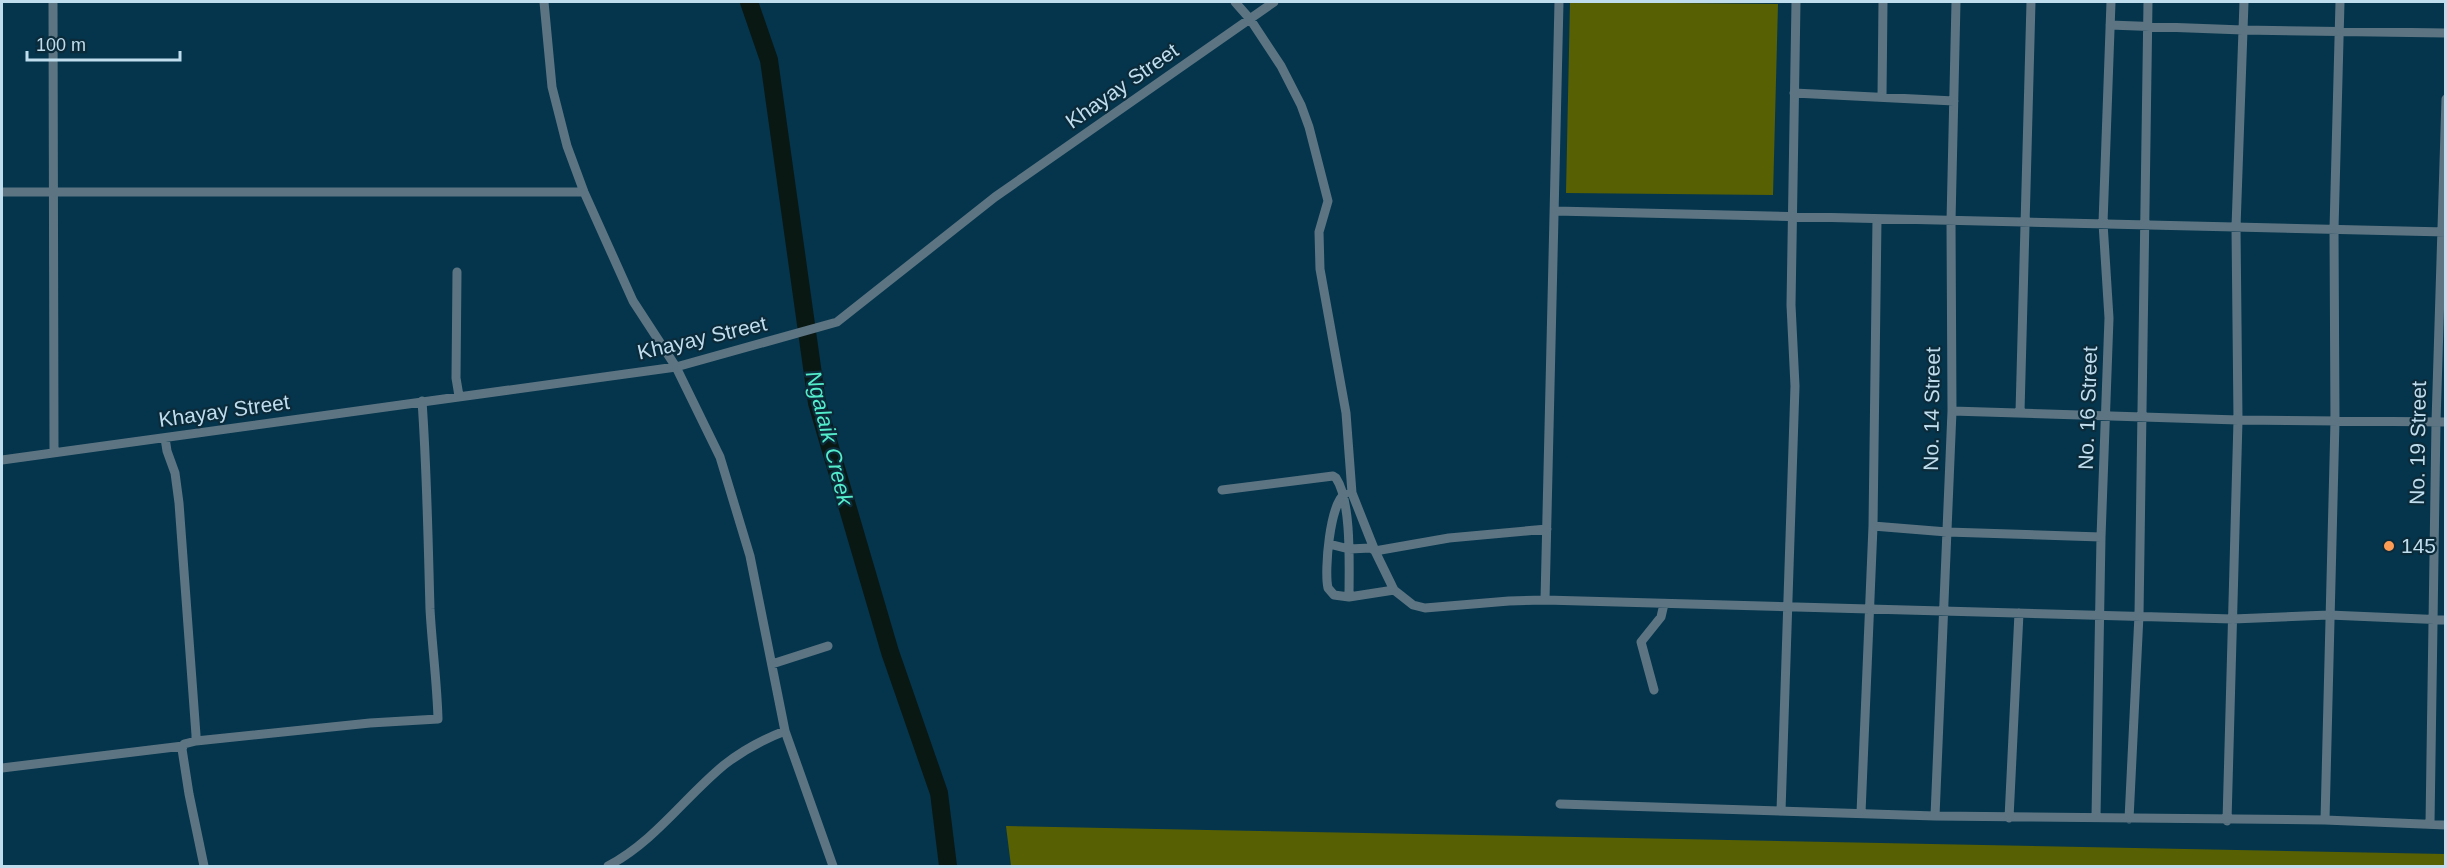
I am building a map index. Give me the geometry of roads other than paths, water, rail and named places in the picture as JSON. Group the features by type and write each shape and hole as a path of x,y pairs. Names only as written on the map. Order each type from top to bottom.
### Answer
{"street":[{"path":"53,2 54,452"},
{"path":"544,2 552,87 558,117 584,192 633,301 676,367 720,457 750,556 785,731 833,867"},
{"path":"1235,2 1250,19 1281,66 1301,105 1328,201 1319,232 1320,269 1346,413 1349,597"},
{"name":"Khayay Street","path":"2,460 676,367 837,322 995,197 1274,2"},
{"path":"1545,600 1559,2"},
{"path":"1781,811 1795,386 1791,305 1796,2"},
{"path":"1882,96 1883,2"},
{"name":"No. 14 Street","path":"1935,816 1952,411 1951,221 1956,2"},
{"path":"2020,412 2031,2"},
{"name":"No. 16 Street","path":"2096,817 2109,318 2103,223 2110,2"},
{"path":"2128,819 2139,615 2148,2"},
{"path":"2228,821 2238,420 2236,227 2244,2"},
{"path":"2325,820 2335,422 2334,229 2340,2"},
{"path":"2110,25 2243,30 2445,33"},
{"path":"1794,93 1954,101"},
{"name":"No. 19 Street","path":"2430,824 2432,619 2441,422 2445,99"},
{"path":"2,192 584,192"},
{"path":"1555,211 2443,232"},
{"path":"1861,813 1873,526 1877,219"},
{"path":"457,272 456,378 459,396"},
{"path":"2,768 183,746 196,741 370,723 438,719 430,611 428,489 422,401"},
{"path":"1952,411 2238,420 2441,422"},
{"path":"165,438 166,451 175,473 179,503 196,741"},
{"path":"1222,490 1333,476 1348,494 1394,591 1413,605 1425,608 1545,600 2233,619 2329,615 2445,620"},
{"path":"1348,494 1334,512 1329,544 1328,588 1334,594 1349,597 1394,591"},
{"path":"1873,526 1947,532 2102,537"},
{"path":"1329,544 1349,549 1371,548 1375,551 1449,538 1546,530"},
{"path":"1654,690 1641,642 1661,616 1664,604"},
{"path":"2010,818 2019,613"},
{"path":"772,664 828,646"},
{"path":"608,867 645,842 725,765 764,739 785,731"},
{"path":"183,746 189,794 204,867"},
{"path":"1560,804 1612,808 2010,818 2325,820 2445,825"}],"waterway":[{"name":"Ngalaik Creek","path":"749,2 769,60 817,403 890,652 939,793 948,866"}],"place":[{"name":"145","path":"2389,546"}]}
